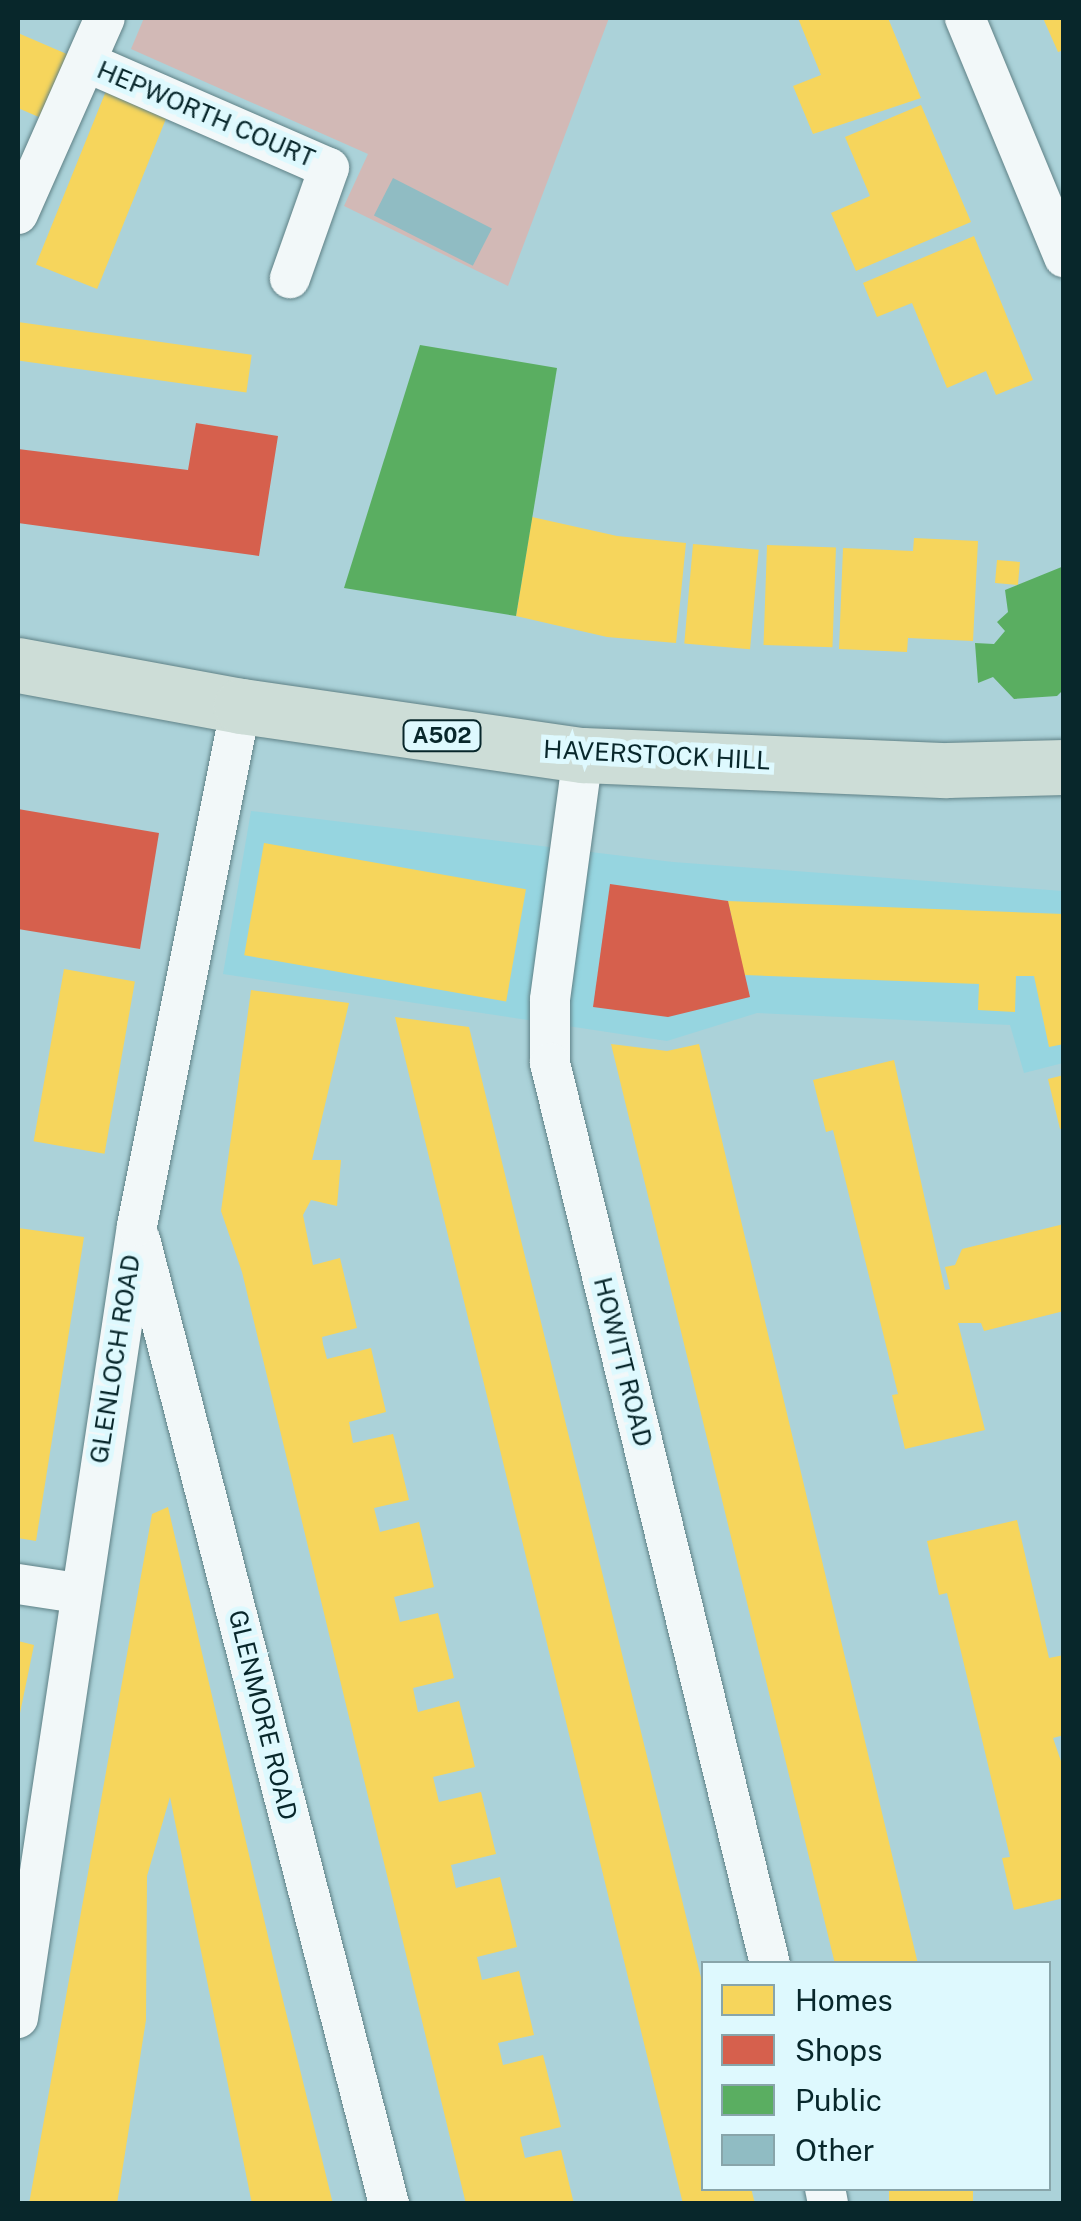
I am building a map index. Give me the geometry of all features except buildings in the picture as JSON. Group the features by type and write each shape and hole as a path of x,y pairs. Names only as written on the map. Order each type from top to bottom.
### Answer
{"main road":[{"name":"HAVERSTOCK HILL","path":"18,665 241,706 583,755 948,770 1064,766"}],"street":[{"path":"18,214 105,18"},
{"path":"965,18 1064,258"},
{"name":"HEPWORTH COURT","path":"86,62 329,168 290,278"},
{"name":"GLENLOCH ROAD","path":"18,2018 23,1959 77,1594 136,1226 241,706"},
{"name":"HOWITT ROAD","path":"583,755 550,1000 550,1063 769,1961"},
{"name":"GLENMORE ROAD","path":"136,1226 389,2204"},
{"path":"18,1584 77,1594"}],"shaded area":[{"path":"144,18 609,18 508,286 344,206 368,154 131,49"},
{"path":"251,811 673,862 1063,891 1063,1063 1024,1073 1010,1025 757,1013 667,1041 223,974"}]}
